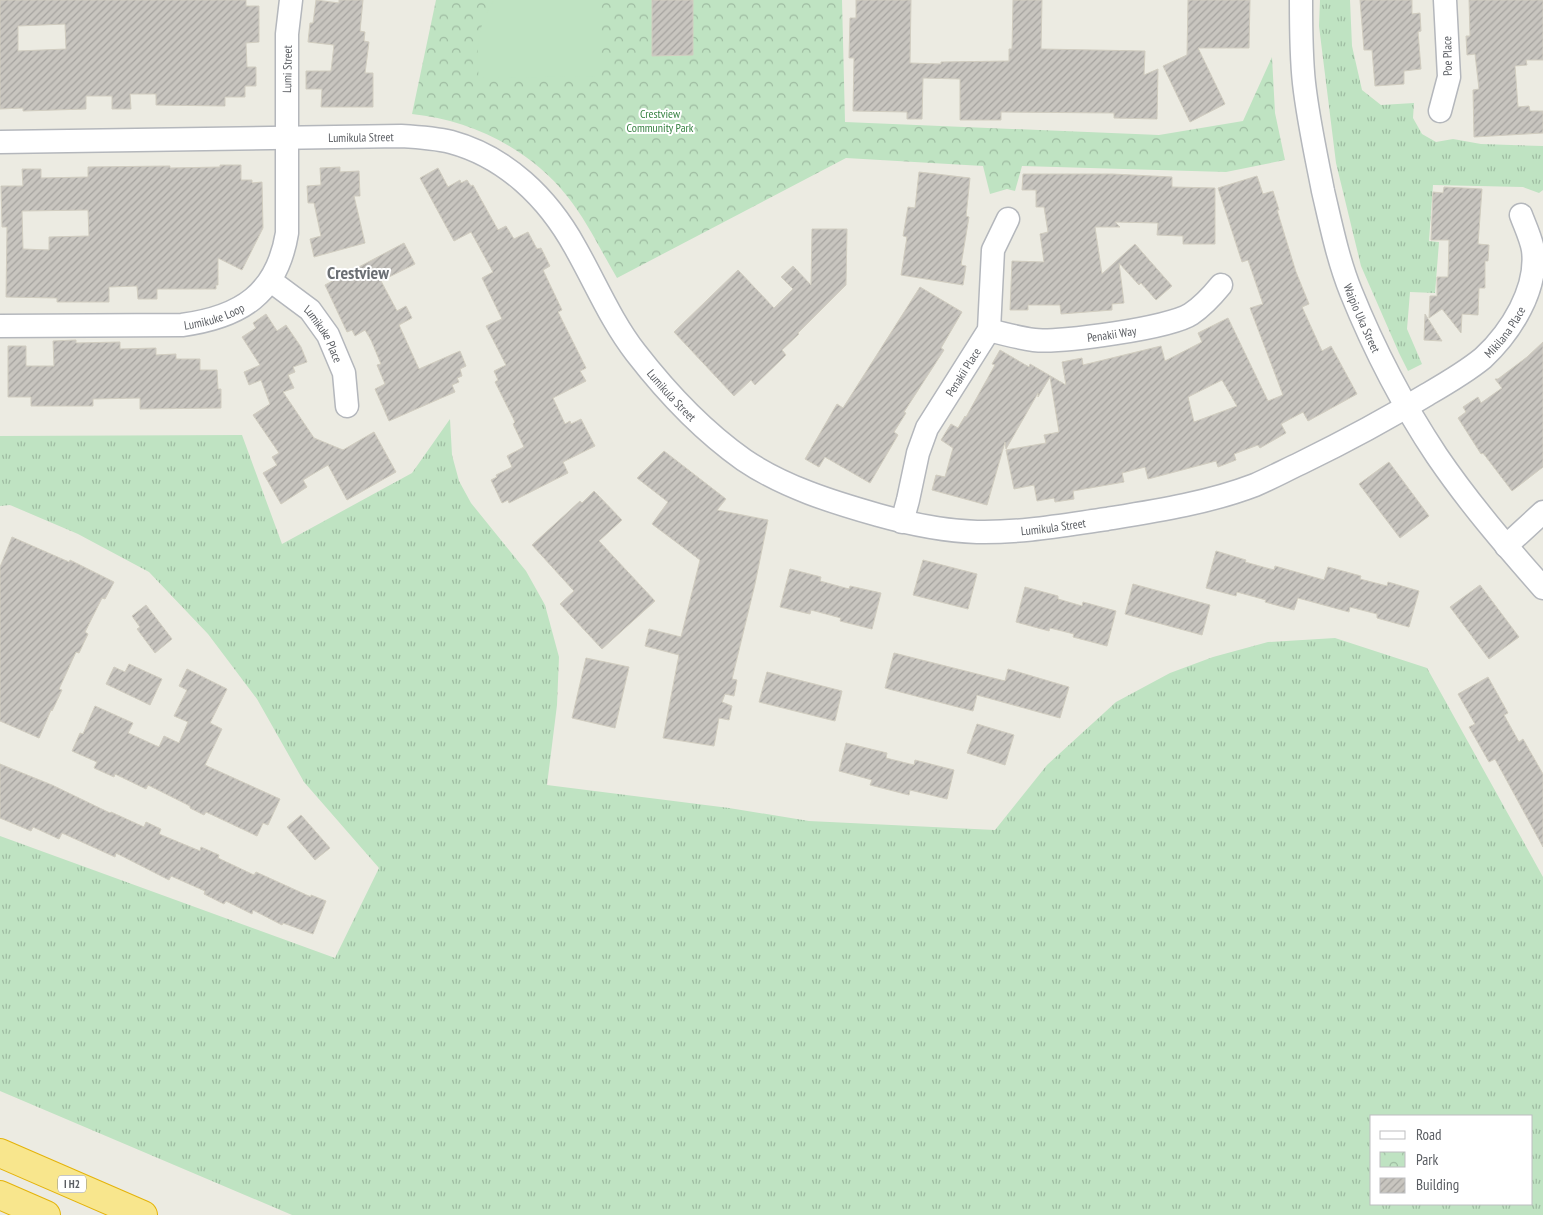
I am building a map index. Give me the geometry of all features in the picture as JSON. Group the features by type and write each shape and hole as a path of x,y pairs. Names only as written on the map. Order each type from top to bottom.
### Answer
{"highway":[{"name":"I H2","path":"0,1153 143,1215"},
{"path":"0,1195 46,1215"}],"street":[{"name":"Lumi Street","path":"286,138 287,34 291,0"},
{"name":"Waipio Uka Street","path":"1301,0 1304,81 1311,133 1336,245 1351,292 1406,407 1437,456 1506,546 1543,588"},
{"name":"Poe Place","path":"1440,112 1449,77 1445,0"},
{"name":"Lumikula Street","path":"0,142 401,136 451,142 478,152 508,168 531,186 554,213 573,242 613,318 636,353 666,389 718,439 745,460 772,476 831,502 902,522 944,530 1005,532 1051,527 1186,504 1256,484 1334,447 1406,407"},
{"name":"Lumikuke Loop","path":"0,326 182,325 208,322 254,299 271,281 283,253 287,233 286,138"},
{"name":"Mikilana Place","path":"1406,407 1461,375 1484,356 1508,329 1522,304 1532,277 1533,249 1522,215"},
{"name":"Penakii Place","path":"902,522 918,453 927,428 989,330 993,250 1008,219"},
{"name":"Lumikuke Place","path":"271,281 310,310 328,334 344,373 346,406"},
{"name":"Penakii Way","path":"989,330 1035,340 1063,339 1164,324 1190,315 1210,299 1220,284"},
{"path":"1506,546 1543,512"}],"green space":[{"name":"Crestview Community Park","path":"436,0 842,0 845,122 1159,135 1243,121 1272,57 1275,113 1285,160 1226,172 1022,166 1015,191 1007,189 990,194 983,166 846,158 617,278 567,196 535,164 517,151 477,130 434,117 412,114"},
{"path":"494,0 601,0 601,76 479,78 477,57 479,38 484,18"},
{"path":"1320,0 1350,0 1352,46 1362,90 1381,105 1414,103 1413,118 1422,134 1436,142 1453,139 1481,144 1543,146 1543,190 1539,193 1523,187 1433,185 1429,241 1439,242 1435,293 1410,292 1407,329 1422,364 1408,371 1361,266 1336,163 1319,26"},
{"path":"450,419 452,455 459,481 471,503 526,571 545,605 559,657 557,705 547,785 729,808 809,821 995,830 1047,765 1116,702 1170,673 1213,657 1268,642 1335,638 1427,668 1543,877 1543,1215 292,1215 0,1091 0,836 335,958 379,868 304,782 257,699 208,634 149,572 78,534 10,505 0,506 0,436 242,435 282,544 412,473"}],"building":[{"path":"0,0 246,0 246,6 259,6 259,42 246,43 247,67 256,67 256,86 245,86 245,97 225,97 225,106 156,105 156,94 130,94 131,109 112,109 112,96 86,96 86,109 23,111 23,108 0,109","holes":["65,24 66,49 18,51 18,26"]},
{"path":"316,0 339,3 339,0 363,0 360,31 365,32 364,41 369,42 365,73 373,73 373,107 321,107 322,89 306,89 306,71 331,71 334,45 308,42 310,23 313,23"},
{"path":"652,0 693,0 693,55 652,56"},
{"path":"856,0 911,0 910,63 941,64 941,62 1009,61 1009,49 1012,49 1013,0 1042,0 1041,49 1145,51 1144,75 1158,69 1157,119 1114,118 1114,113 1001,112 1001,120 960,120 960,79 923,78 922,119 907,119 907,112 853,111 854,58 849,58 850,18 856,18"},
{"path":"1188,0 1250,0 1249,48 1198,48 1225,104 1190,122 1163,66 1187,55"},
{"path":"1360,0 1412,0 1412,14 1420,13 1421,31 1418,32 1421,69 1404,71 1404,84 1375,86 1372,50 1364,50"},
{"path":"1469,0 1543,0 1543,60 1526,60 1527,65 1515,66 1518,107 1529,106 1530,111 1543,111 1543,133 1474,137 1473,90 1479,89 1475,54 1467,55 1466,36 1470,36"},
{"path":"220,165 241,165 241,180 252,180 252,183 262,182 263,228 242,270 218,258 218,285 216,285 216,289 157,289 157,299 138,299 137,286 109,287 109,302 57,302 57,298 6,297 7,227 2,227 1,186 23,186 22,169 41,169 41,178 88,177 88,167 220,167","holes":["88,210 89,236 49,237 49,250 23,249 22,211"]},
{"path":"340,167 340,172 359,171 360,196 354,196 365,243 314,257 310,239 321,236 314,203 308,203 307,186 321,185 320,168"},
{"path":"438,168 448,187 460,180 461,183 467,180 471,186 473,185 498,230 506,226 514,239 528,232 537,249 541,248 550,266 543,270 562,310 558,312 586,368 580,371 586,381 553,398 565,424 570,421 571,424 581,419 595,446 563,462 568,473 509,503 508,500 502,503 491,480 497,477 496,475 512,467 507,456 524,447 513,424 515,422 495,382 498,380 494,371 506,365 486,326 502,319 482,278 493,272 471,232 454,241 420,178"},
{"path":"919,172 970,178 966,216 969,217 961,265 966,266 963,285 901,275 907,237 903,236 908,207 915,208"},
{"path":"1023,174 1112,174 1172,177 1172,187 1215,188 1215,244 1183,244 1183,236 1157,235 1158,223 1115,222 1120,227 1095,227 1102,274 1135,244 1172,286 1156,300 1119,263 1124,303 1112,304 1112,310 1061,314 1060,305 1028,305 1028,310 1010,310 1012,261 1044,262 1040,234 1048,232 1044,207 1036,207 1036,190 1022,190"},
{"path":"1257,176 1263,194 1273,191 1296,272 1309,304 1302,307 1322,351 1331,346 1357,394 1308,421 1303,412 1281,424 1286,433 1260,448 1258,445 1234,454 1236,460 1218,467 1216,461 1148,479 1145,467 1122,473 1124,482 1073,491 1074,499 1055,502 1054,498 1037,501 1034,485 1014,489 1006,450 1046,443 1044,435 1059,432 1050,377 1038,397 1038,393 1006,449 1005,442 987,505 932,490 936,475 945,477 953,448 941,440 951,424 958,428 966,417 995,365 992,364 1000,350 1029,367 1030,364 1066,385 1062,362 1082,358 1083,365 1161,346 1165,361 1202,342 1198,333 1228,318 1268,401 1283,395 1250,308 1263,304 1248,260 1242,262 1218,188","holes":["1222,380 1237,406 1194,422 1188,397"]},
{"path":"1444,187 1482,189 1478,244 1489,245 1488,261 1485,261 1485,288 1479,288 1478,315 1462,314 1461,333 1442,309 1429,318 1430,296 1437,296 1437,277 1448,277 1449,240 1431,240 1433,192 1443,193"},
{"path":"812,229 847,229 846,285 782,350 786,355 755,385 751,380 734,396 674,332 738,270 774,308 793,289 781,277 793,266 811,285"},
{"path":"404,243 415,264 381,281 397,311 406,306 412,318 399,325 419,369 460,351 466,366 460,369 462,376 457,378 459,382 452,385 455,392 389,421 375,389 385,384 377,365 381,364 371,340 365,330 355,336 352,330 347,332 325,285"},
{"path":"920,287 962,312 941,348 944,350 904,412 906,413 894,432 898,435 870,483 825,457 819,467 805,459 837,404 843,408"},
{"path":"266,314 277,331 286,325 301,347 307,362 293,367 295,372 288,375 294,388 283,392 314,438 343,450 374,432 396,472 347,500 328,465 303,480 307,487 281,504 263,473 277,465 272,457 279,453 253,415 270,404 261,380 249,385 244,372 260,365 242,337 256,328 253,323"},
{"path":"1425,314 1442,341 1424,340"},
{"path":"76,340 76,343 120,342 120,349 156,348 156,355 176,354 176,359 200,359 200,370 217,370 218,389 221,389 221,408 140,409 140,398 93,399 93,406 31,406 31,397 8,397 8,346 26,346 26,366 54,366 53,341"},
{"path":"1543,342 1543,467 1512,491 1483,453 1481,454 1458,418 1466,412 1463,407 1478,397 1481,403 1502,388 1495,379 1498,379 1527,357"},
{"path":"664,451 726,499 717,510 768,520 732,679 737,680 734,696 725,694 722,702 732,706 729,720 719,718 714,746 663,738 679,655 645,646 649,629 681,637 700,560 652,524 668,502 637,478"},
{"path":"1389,462 1429,516 1400,538 1359,484"},
{"path":"594,491 622,520 599,541 655,601 602,649 560,604 574,591 532,545 580,501 582,503"},
{"path":"12,537 69,562 70,560 114,582 105,599 102,598 85,632 88,634 79,653 76,652 59,689 62,690 39,738 0,721 0,567"},
{"path":"1216,551 1274,570 1275,566 1324,580 1328,567 1361,576 1360,579 1387,586 1388,582 1419,591 1409,627 1377,618 1377,614 1350,607 1349,612 1298,598 1294,610 1237,592 1236,596 1206,588"},
{"path":"923,560 977,574 968,609 913,595"},
{"path":"790,569 821,577 820,581 849,589 850,586 881,593 872,629 840,621 841,618 811,610 810,614 780,607"},
{"path":"1133,584 1210,605 1202,635 1125,614"},
{"path":"1480,585 1519,637 1489,659 1450,607"},
{"path":"1025,587 1058,596 1058,599 1082,606 1083,602 1116,611 1107,646 1073,637 1074,634 1050,628 1049,631 1016,622"},
{"path":"146,605 172,639 155,653 137,629 140,627 132,616"},
{"path":"894,653 1005,681 1008,669 1069,687 1060,718 977,695 973,711 885,688"},
{"path":"586,658 629,667 615,728 572,718"},
{"path":"129,664 162,679 150,705 106,684 114,667 125,672"},
{"path":"187,669 227,689 210,723 222,729 205,765 280,799 268,825 263,823 257,836 206,812 204,815 148,785 146,789 115,774 114,777 94,768 97,762 72,751 80,733 83,734 95,706 133,723 128,733 159,747 164,736 179,743 188,722 174,716 187,690 179,686"},
{"path":"767,672 842,691 835,721 759,702"},
{"path":"1488,677 1508,713 1504,715 1519,742 1523,739 1543,774 1543,847 1495,759 1489,762 1469,727 1475,724 1458,694"},
{"path":"977,724 1014,735 1005,765 967,753"},
{"path":"846,743 887,753 886,758 914,765 915,760 954,770 947,799 910,790 909,795 870,785 872,780 839,771"},
{"path":"0,764 52,785 144,827 146,822 161,829 159,834 200,851 201,847 219,855 218,858 254,875 256,872 311,897 311,895 326,901 313,934 283,923 282,925 253,910 252,914 226,901 224,904 204,894 205,891 171,876 169,880 116,853 115,857 62,833 59,839 33,827 31,831 0,818"},
{"path":"301,815 330,848 315,860 287,827"}],"district":[{"name":"Crestview","path":"358,272"}]}
